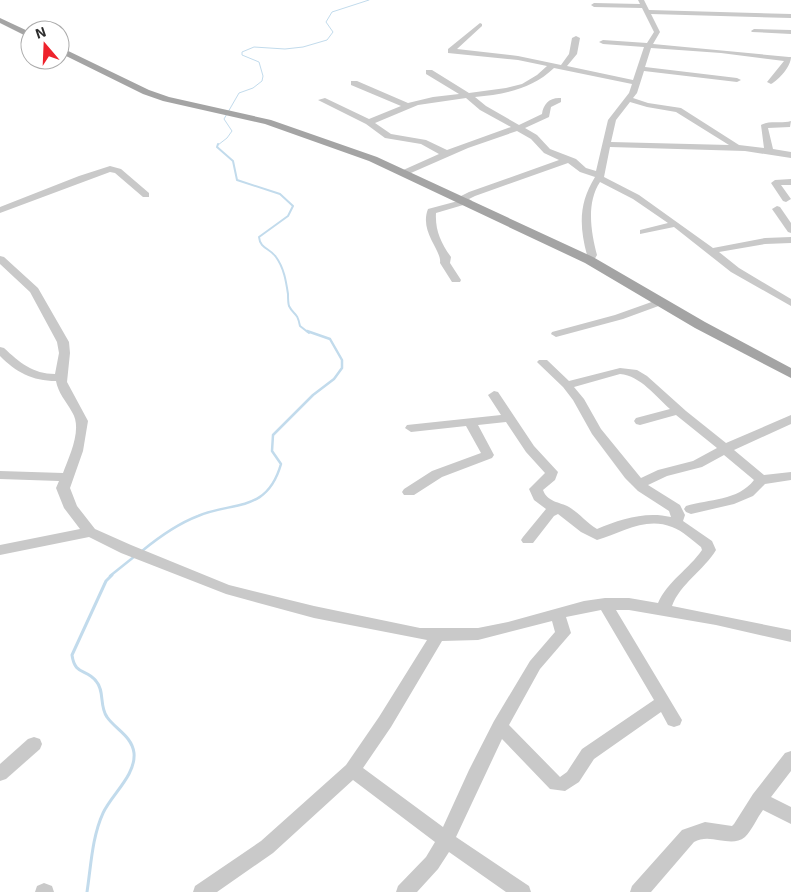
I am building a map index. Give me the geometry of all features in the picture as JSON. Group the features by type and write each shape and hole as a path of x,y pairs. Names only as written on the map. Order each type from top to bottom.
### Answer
{"main road":[{"path":"0,20 20,30"},
{"path":"70,55 146,92 288,128 404,173 589,260 660,302 791,374"}],"street":[{"path":"594,5 644,6 791,16"},
{"path":"589,260 592,255 588,243 588,204 591,186 598,177 604,162 612,120 629,99 642,69 648,47 657,32 644,6"},
{"path":"480,25 451,51 499,55 637,82"},
{"path":"754,31 791,32"},
{"path":"563,67 573,54 576,38"},
{"path":"603,42 648,47 728,50 790,59"},
{"path":"771,82 790,59"},
{"path":"369,122 424,102 530,84 545,75 553,65"},
{"path":"642,69 738,80"},
{"path":"429,72 534,137 547,151 566,160 573,161 583,170 636,197 676,224 735,270 791,303"},
{"path":"354,83 409,106"},
{"path":"629,99 647,105 678,110 734,144 737,149"},
{"path":"322,100 369,122 388,136 423,142 446,153"},
{"path":"404,173 446,153 515,127 543,119 549,103 558,100"},
{"path":"769,150 764,127 766,124 787,126 791,124"},
{"path":"606,144 635,147 769,150 791,155"},
{"path":"456,280 448,269 445,262 446,257 440,251 434,239 430,211 464,200 479,191 566,160"},
{"path":"0,210 66,183 110,169 118,171 146,195"},
{"path":"786,199 775,183 791,182"},
{"path":"777,209 791,230"},
{"path":"644,232 676,224"},
{"path":"710,251 765,241 791,240"},
{"path":"0,259 34,290 63,342 66,352 60,376 70,401 83,423 79,442 63,488 71,508 90,532 126,550 226,589 314,612 420,634 478,634 605,604 628,604 716,619 791,636"},
{"path":"556,334 619,317 660,302"},
{"path":"0,350 28,373 47,378 60,376"},
{"path":"542,362 578,399 596,431 639,484 675,508 678,515 676,522"},
{"path":"567,386 627,370 643,378 677,411 755,473 761,480"},
{"path":"494,395 530,449 552,472 550,477 536,489 539,497 556,509 564,510 586,530 597,535 634,522 656,519 676,522 707,544 709,550 701,562 668,594 662,610"},
{"path":"640,421 677,411"},
{"path":"411,428 508,418"},
{"path":"639,484 663,473 697,464 791,419"},
{"path":"409,492 437,474 488,455 470,422"},
{"path":"0,475 68,477"},
{"path":"691,509 713,507 732,500 750,491 761,480 791,476"},
{"path":"528,540 549,513 556,509"},
{"path":"0,550 90,532"},
{"path":"605,604 674,720"},
{"path":"404,892 432,862 446,840 500,726 535,665 563,633 558,614"},
{"path":"202,892 267,847 352,770 385,722 438,635"},
{"path":"500,726 547,776 556,784 565,784 573,777 588,754 663,702"},
{"path":"0,774 34,744"},
{"path":"639,892 688,836 695,831 705,828 734,834 740,830 759,799 791,758"},
{"path":"352,770 446,840 522,892"},
{"path":"759,799 791,816"}],"waterway":[{"path":"218,145 232,131 224,119 239,93 253,88 262,81 263,76 259,62 242,55 242,52 254,47 285,49 303,47 327,40 333,32 326,22 332,12 369,0"},
{"path":"218,144 217,147 233,161 237,180 280,194 293,206 288,216 259,237 261,244 274,254 279,261 283,270 289,306 297,316 300,326 309,333"},
{"path":"142,551 168,531 190,519 211,511 248,503 267,491 275,480 281,464 272,451 273,435 313,395 334,379 342,368 342,360 330,339 307,331"},
{"path":"110,576 135,556"},
{"path":"87,892 92,852 99,822 107,806 127,777 134,761 133,747 130,742 105,713 99,685 92,677 78,669 73,662 72,655 106,581 112,575"}]}
